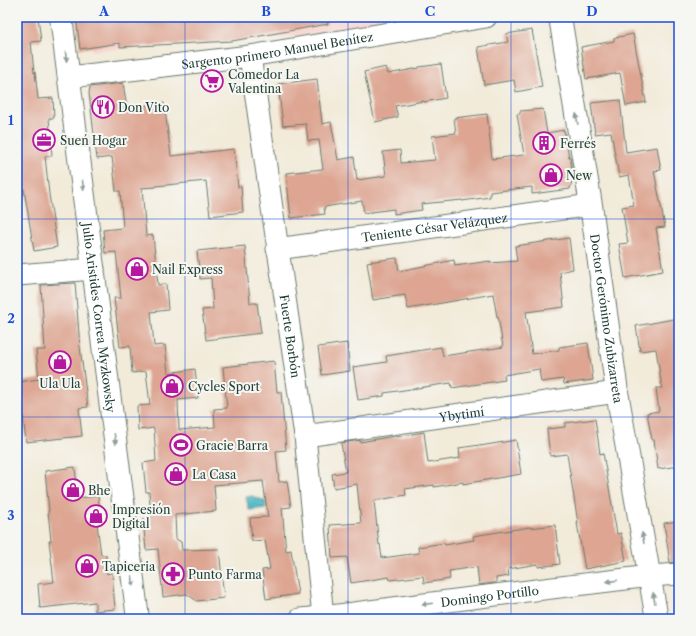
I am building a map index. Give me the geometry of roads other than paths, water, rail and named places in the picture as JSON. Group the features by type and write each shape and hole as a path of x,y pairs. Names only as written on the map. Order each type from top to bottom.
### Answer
{"main road":[{"name":"Julio Aristides Correa Myzkowsky","path":"61,17 138,619"},
{"name":"Doctor Gerónimo Zubizarreta","path":"560,17 591,205 617,392 658,619"}],"street":[{"name":"Sargento primero Manuel Benítez","path":"69,77 250,56 486,17"},
{"name":"Fuerte Borbón","path":"250,56 305,436 323,617"},
{"name":"Teniente César Velázquez","path":"277,249 591,205"},
{"path":"17,275 94,269"},
{"name":"Ybytimí","path":"305,436 617,392"},
{"name":"Domingo Portillo","path":"300,619 650,576 679,574"}],"water":[{"path":"252,496 265,501 266,508 249,510 246,497"}],"place":[{"name":"Comedor La Valentina","path":"212,81"},
{"name":"Don Vito","path":"103,107"},
{"name":"Sueń Hogar","path":"44,140"},
{"name":"Ferrés","path":"544,143"},
{"name":"New","path":"551,175"},
{"name":"Nail Express","path":"137,269"},
{"name":"Ula Ula","path":"60,362"},
{"name":"Cycles Sport","path":"172,386"},
{"name":"Gracie Barra","path":"181,445"},
{"name":"La Casa","path":"176,474"},
{"name":"Bhe","path":"73,490"},
{"name":"Impresión Digital","path":"96,516"},
{"name":"Tapiceria","path":"87,566"},
{"name":"Punto Farma","path":"173,574"}]}
